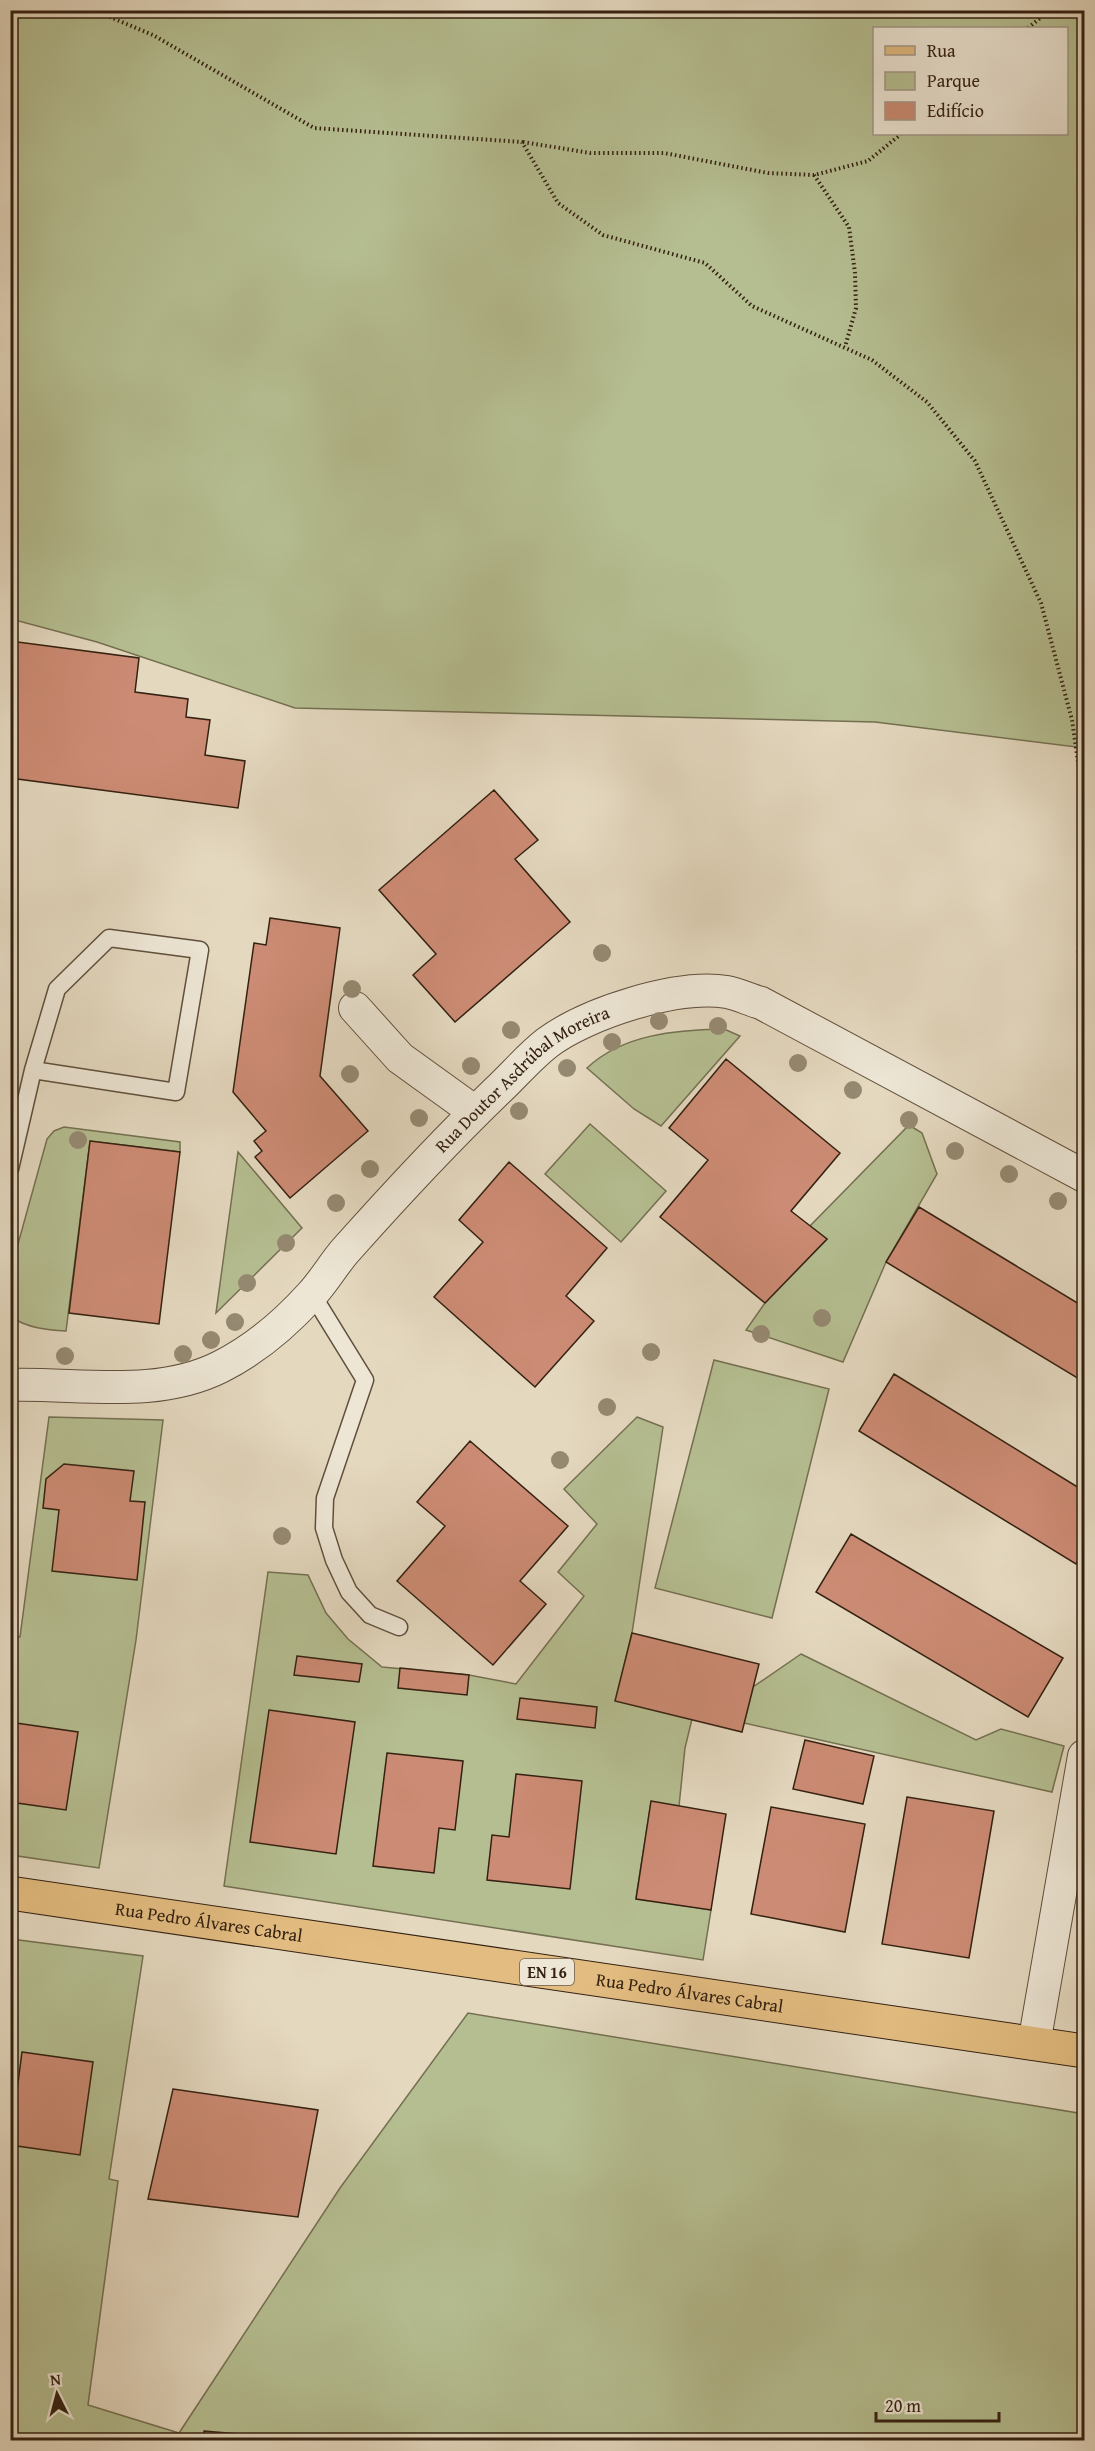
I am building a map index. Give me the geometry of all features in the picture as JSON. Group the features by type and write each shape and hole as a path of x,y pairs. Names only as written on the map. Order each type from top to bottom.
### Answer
{"main road":[{"name":"Rua Pedro Álvares Cabral","path":"10,1893 1084,2051"}],"street":[{"name":"Rua Doutor Asdrúbal Moreira","path":"10,1385 172,1384 205,1375 246,1352 273,1334 312,1294 344,1253 475,1112 547,1043 589,1019 636,1002 676,994 727,992 761,1003 1084,1176"},
{"path":"355,1008 400,1058 475,1112"},
{"path":"1034,2044 1084,1756"}],"lane":[{"path":"10,1169 33,1070 57,989 109,938 200,950 176,1092 33,1070"},
{"path":"312,1294 366,1380 325,1498 324,1528 334,1560 349,1592 370,1615 399,1627"}],"path":[{"path":"93,10 153,35 314,128 522,142 590,153 664,153 768,173 814,175 868,161 900,135"},
{"path":"1029,27 1050,10"},
{"path":"522,142 558,203 603,235 705,263 752,306 872,360 927,402 975,461 1041,603 1072,720 1084,803"},
{"path":"814,175 849,227 855,273 856,308 845,347"},
{"path":"1084,925 1078,954 1084,963"}],"green space":[{"path":"10,11 1084,11 1084,748 875,722 295,708 97,642 11,619"},
{"path":"724,1029 740,1036 661,1126 634,1109 587,1068 617,1048 651,1036"},
{"path":"590,1124 666,1191 621,1242 545,1174"},
{"path":"909,1125 922,1133 937,1174 886,1262 843,1362 746,1330 765,1303 827,1239 810,1226"},
{"path":"64,1127 180,1142 180,1152 90,1141 66,1331 37,1328 11,1317 10,1273 47,1139 54,1131"},
{"path":"238,1152 302,1228 216,1313"},
{"path":"714,1360 829,1389 772,1618 655,1588"},
{"path":"49,1417 163,1420 136,1640 99,1868 11,1855 10,1636 20,1637"},
{"path":"637,1417 663,1427 632,1633 616,1700 692,1719 685,1748 679,1806 651,1802 636,1898 711,1910 703,1960 224,1886 268,1572 308,1575 326,1613 348,1639 382,1667 469,1675 516,1684 584,1596 558,1572 597,1524 564,1489"},
{"path":"801,1654 976,1740 1001,1729 1064,1746 1052,1792 744,1723 753,1687"},
{"path":"11,1939 143,1956 109,2179 118,2181 88,2405 179,2433 340,2188 468,2013 1084,2114 1084,2440 11,2440"}],"building":[{"path":"10,641 139,658 135,692 188,699 186,717 210,720 205,755 245,761 238,808 10,778"},
{"path":"494,790 538,840 515,859 570,922 455,1022 413,975 436,954 379,890"},
{"path":"270,918 340,928 320,1076 368,1131 290,1198 255,1157 262,1151 254,1141 266,1131 233,1092 254,943 266,945"},
{"path":"726,1059 840,1153 791,1211 827,1239 765,1303 660,1217 708,1160 669,1128"},
{"path":"90,1141 180,1152 159,1324 69,1313"},
{"path":"509,1162 607,1248 566,1296 594,1321 535,1387 434,1297 483,1242 459,1220"},
{"path":"919,1207 1084,1307 1084,1382 886,1262"},
{"path":"894,1374 1084,1491 1084,1551 1076,1564 859,1431"},
{"path":"470,1441 568,1526 520,1581 546,1604 493,1665 397,1581 445,1526 417,1502"},
{"path":"64,1464 134,1471 130,1501 145,1502 137,1580 52,1571 59,1510 43,1508 46,1479"},
{"path":"851,1534 1063,1658 1028,1717 816,1592"},
{"path":"632,1633 759,1664 742,1732 615,1701"},
{"path":"297,1656 362,1664 359,1682 294,1675"},
{"path":"400,1668 469,1675 467,1695 398,1688"},
{"path":"520,1698 597,1707 595,1728 517,1719"},
{"path":"269,1710 355,1722 336,1854 250,1842"},
{"path":"16,1723 78,1732 66,1810 10,1802 10,1760"},
{"path":"805,1740 874,1756 863,1804 793,1789"},
{"path":"387,1753 463,1761 455,1830 439,1828 434,1873 373,1866"},
{"path":"516,1774 582,1781 570,1889 487,1880 492,1835 509,1837"},
{"path":"907,1797 994,1811 969,1958 882,1944"},
{"path":"651,1801 726,1814 711,1910 636,1899"},
{"path":"771,1807 865,1824 845,1932 751,1914"},
{"path":"22,2052 93,2062 80,2155 10,2145"},
{"path":"173,2089 318,2110 298,2217 148,2199"},
{"path":"204,2431 286,2438 285,2440 203,2440"}]}
